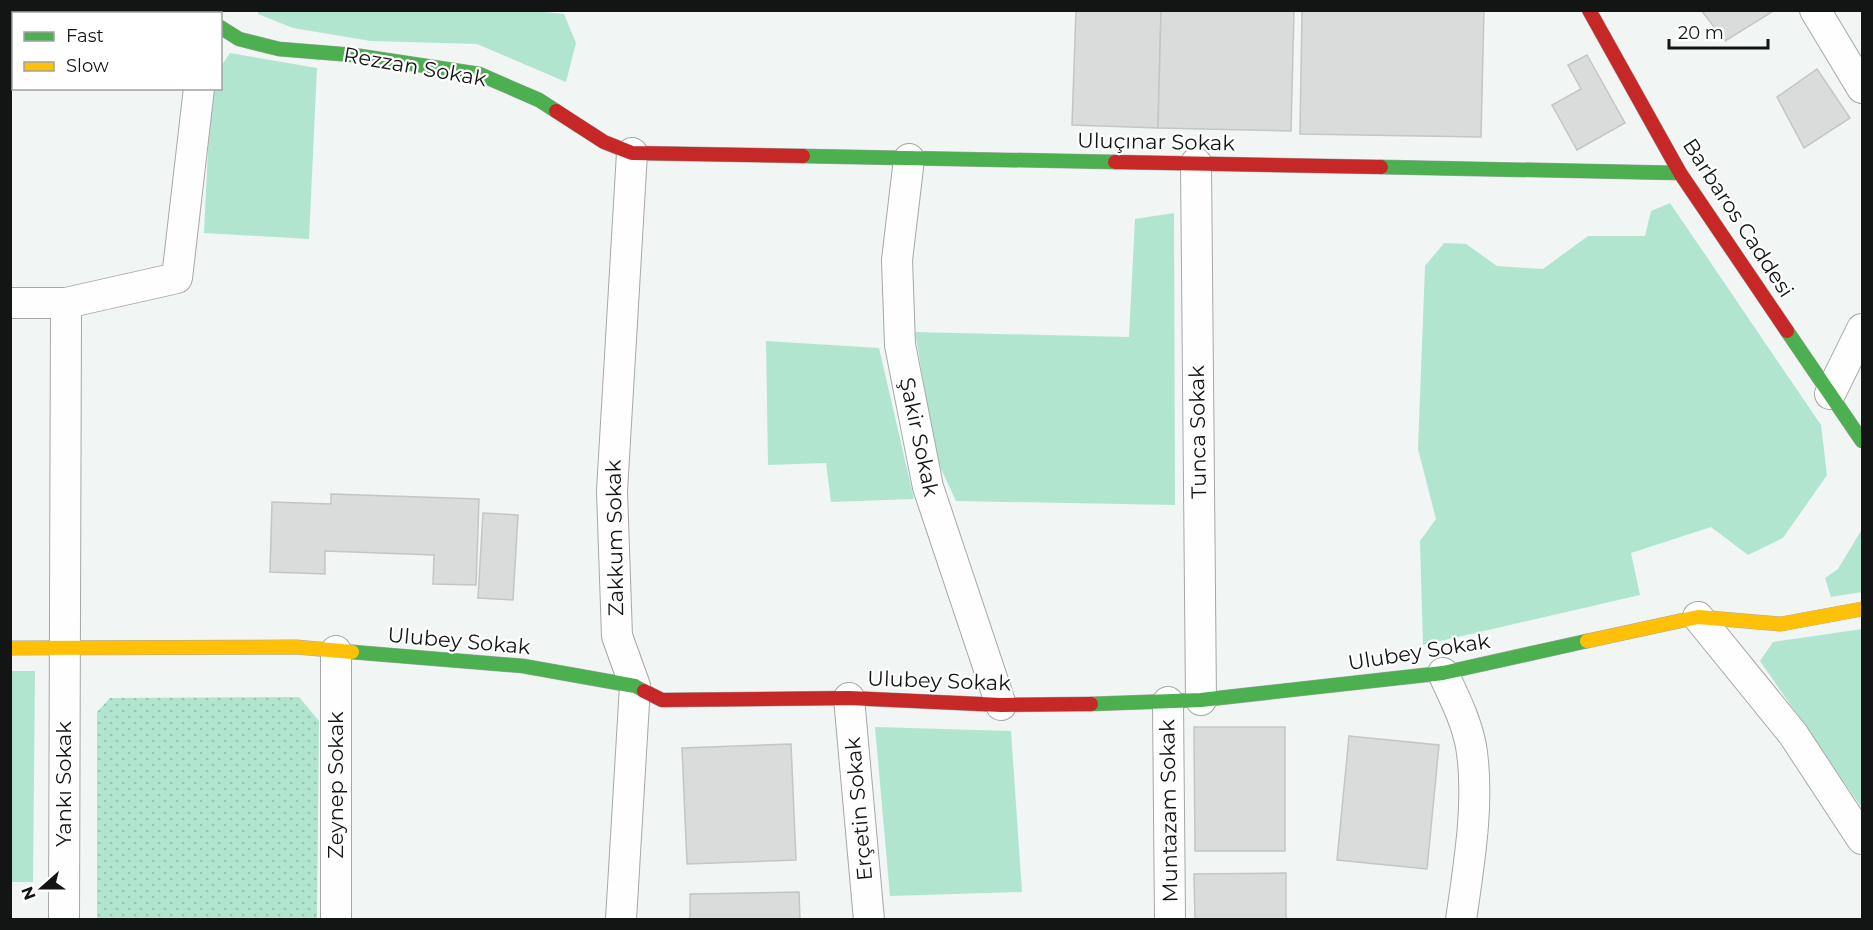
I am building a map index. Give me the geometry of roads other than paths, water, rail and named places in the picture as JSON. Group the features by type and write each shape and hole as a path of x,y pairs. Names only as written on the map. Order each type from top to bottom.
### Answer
{"street":[{"name":"Barbaros Caddesi","path":"1589,10 1680,173 1863,441"},
{"path":"1815,10 1863,88"},
{"name":"Rezzan Sokak","path":"222,28 239,39 279,49 353,55 479,74 540,100 604,142 632,153"},
{"path":"10,303 66,303 177,278 199,90"},
{"name":"Uluçınar Sokak","path":"632,153 1680,173"},
{"name":"Zakkum Sokak","path":"621,920 635,686 617,636 612,491 632,153"},
{"name":"Şakir Sokak","path":"909,159 897,260 900,345 928,487 1001,705"},
{"name":"Tunca Sokak","path":"1196,163 1201,700"},
{"name":"Yankı Sokak","path":"64,920 66,303"},
{"path":"1830,394 1863,329"},
{"name":"Ulubey Sokak","path":"10,648 296,647 523,666 635,686 662,700 849,698 1001,705 1106,705 1201,700 1443,673 1698,617 1781,624 1863,609"},
{"path":"1698,617 1793,734 1863,838"},
{"name":"Zeynep Sokak","path":"336,651 336,920"},
{"path":"1443,673 1463,716 1470,745 1474,785 1469,864 1461,920"},
{"name":"Erçetin Sokak","path":"849,698 869,920"},
{"name":"Muntazam Sokak","path":"1168,702 1170,920"}]}
